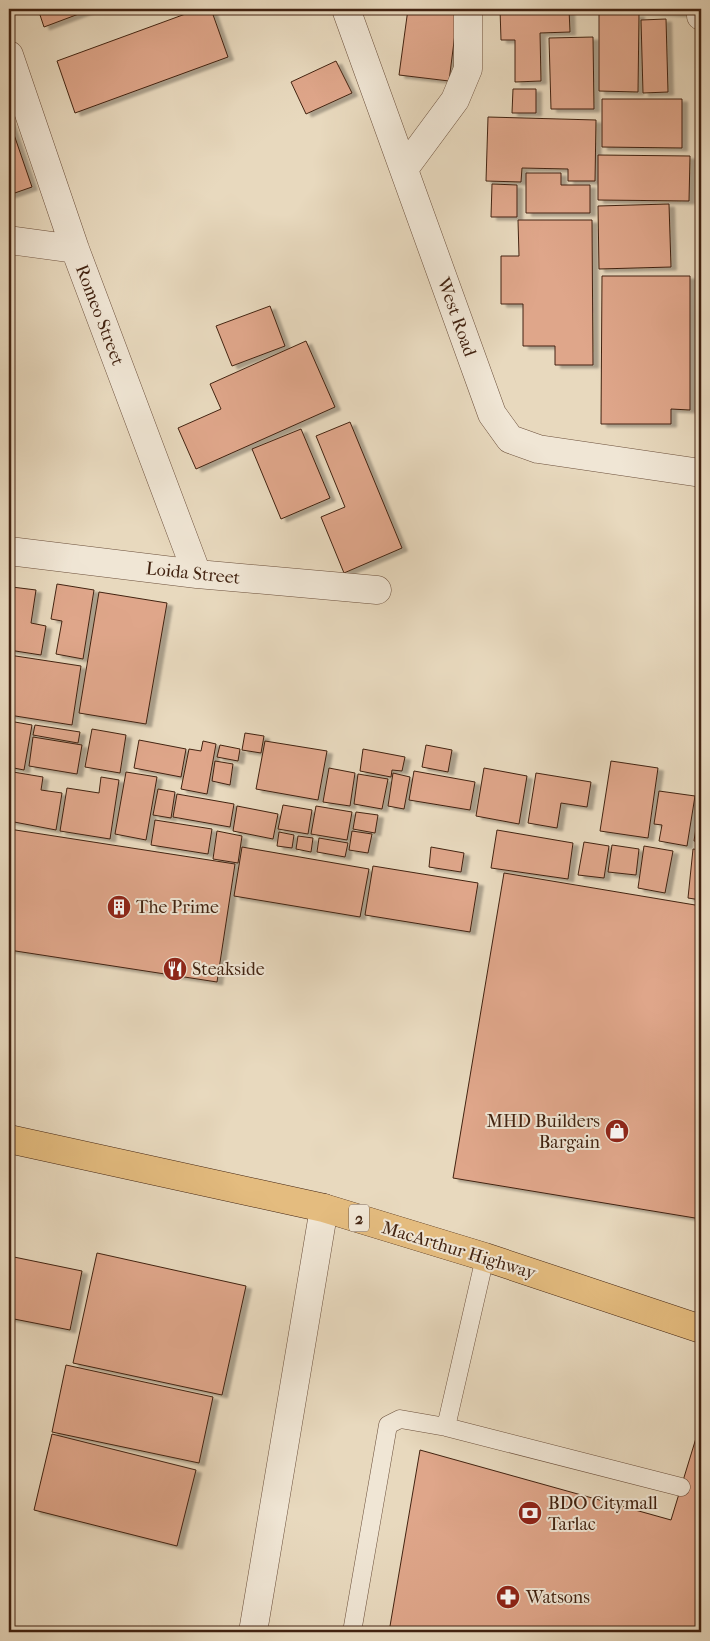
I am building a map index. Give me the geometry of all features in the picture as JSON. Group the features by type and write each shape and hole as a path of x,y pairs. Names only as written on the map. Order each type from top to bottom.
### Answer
{"highway":[{"name":"MacArthur Highway","path":"9,1139 324,1208 485,1257 701,1329"}],"street":[{"name":"West Road","path":"346,9 492,414 510,439 538,449 701,473"},
{"path":"404,169 455,100 468,69 468,9"},
{"path":"701,9 701,16"},
{"name":"Romeo Street","path":"9,55 75,249 197,574"},
{"path":"9,240 75,249"},
{"name":"Loida Street","path":"9,551 197,574 377,590"},
{"path":"253,1632 324,1208"}],"lane":[{"path":"446,1427 485,1257"},
{"path":"352,1632 388,1425 400,1419 446,1427 681,1487"}],"building":[{"path":"38,9 92,9 44,27"},
{"path":"199,9 211,9 228,57 75,113 57,61"},
{"path":"408,9 458,10 449,81 399,75"},
{"path":"500,9 569,9 570,32 540,33 541,81 515,82 515,40 501,40"},
{"path":"604,9 688,9 688,14"},
{"path":"599,14 639,14 638,92 599,91"},
{"path":"666,19 668,92 643,93 641,20"},
{"path":"593,37 594,109 551,109 549,38"},
{"path":"336,61 352,93 306,114 291,82"},
{"path":"513,89 536,89 536,113 512,113"},
{"path":"602,99 682,99 682,148 602,147"},
{"path":"488,117 596,120 595,181 568,181 568,169 522,168 521,182 486,181"},
{"path":"9,120 32,187 9,195"},
{"path":"598,155 690,156 689,201 598,200"},
{"path":"526,173 561,173 561,185 590,185 590,213 526,213"},
{"path":"492,184 517,185 517,217 491,217"},
{"path":"669,204 671,267 599,269 598,206"},
{"path":"518,220 592,220 593,365 555,365 555,346 523,346 523,304 501,304 501,256 519,256"},
{"path":"602,276 690,276 690,410 671,409 671,424 601,424"},
{"path":"270,306 285,346 232,366 216,326"},
{"path":"306,341 335,407 196,469 178,428 221,409 210,384"},
{"path":"350,422 402,548 344,573 321,517 345,507 316,436"},
{"path":"301,429 330,498 281,519 252,449"},
{"path":"57,584 94,590 83,659 56,654 62,621 51,619"},
{"path":"12,587 36,590 31,623 46,626 41,655 9,650 9,610"},
{"path":"99,592 167,603 146,724 79,713"},
{"path":"9,655 81,666 72,725 9,715"},
{"path":"9,721 32,725 24,770 9,767"},
{"path":"35,725 80,732 78,743 33,735"},
{"path":"92,729 126,735 120,773 85,767"},
{"path":"245,733 264,736 261,753 242,750"},
{"path":"33,737 82,745 77,774 29,766"},
{"path":"139,740 186,749 181,777 134,768"},
{"path":"203,741 216,744 207,794 181,789 189,749 201,751"},
{"path":"265,741 327,751 318,800 256,789"},
{"path":"220,745 240,749 238,761 217,757"},
{"path":"426,745 452,750 448,772 422,767"},
{"path":"363,749 405,757 402,771 392,770 391,777 360,771"},
{"path":"215,761 233,764 230,785 212,781"},
{"path":"611,761 658,768 648,838 600,831"},
{"path":"329,768 355,773 350,806 323,802"},
{"path":"484,768 527,776 519,824 476,816"},
{"path":"414,771 475,782 470,810 409,800"},
{"path":"13,772 43,777 41,790 62,793 56,830 9,821 9,795"},
{"path":"126,772 157,777 146,840 115,834"},
{"path":"393,773 410,777 404,809 388,806"},
{"path":"536,773 591,782 587,807 561,803 557,828 528,823"},
{"path":"358,774 388,779 382,809 354,804"},
{"path":"101,777 119,780 110,839 60,831 67,788 99,793"},
{"path":"158,789 175,792 171,818 153,815"},
{"path":"659,791 695,796 687,846 659,841 662,825 654,824"},
{"path":"177,794 234,804 230,827 173,817"},
{"path":"701,794 701,842 694,841"},
{"path":"283,805 312,810 308,834 278,829"},
{"path":"237,806 278,814 273,839 233,831"},
{"path":"316,806 352,812 347,840 311,834"},
{"path":"356,812 378,815 375,833 353,829"},
{"path":"155,820 212,829 208,854 151,845"},
{"name":"The Prime","path":"9,829 235,864 217,982 9,950"},
{"path":"497,830 573,843 568,879 491,868"},
{"path":"217,831 242,836 238,863 213,859"},
{"path":"352,831 372,834 368,853 349,850"},
{"path":"279,832 294,835 292,848 277,846"},
{"path":"298,836 313,838 311,852 296,849"},
{"path":"319,838 348,843 345,857 317,852"},
{"path":"584,842 609,846 604,878 578,875"},
{"path":"612,845 639,849 636,875 608,872"},
{"path":"644,846 673,851 665,893 638,888"},
{"path":"242,847 369,869 360,917 234,896"},
{"path":"431,847 464,853 461,872 429,867"},
{"path":"693,849 701,850 701,900 688,898"},
{"path":"373,866 478,883 470,932 365,915"},
{"path":"504,873 701,906 701,1219 453,1178"},
{"path":"97,1253 246,1286 222,1395 73,1363"},
{"path":"9,1256 82,1271 70,1330 9,1318"},
{"path":"66,1365 213,1397 199,1463 52,1432"},
{"path":"700,1425 701,1632 389,1632 420,1450 671,1520"},
{"path":"52,1434 196,1470 177,1546 34,1510"}],"place":[{"name":"The Prime","path":"119,907"},
{"name":"Steakside","path":"175,969"},
{"name":"MHD Builders Bargain","path":"617,1131"},
{"name":"BDO Citymall Tarlac","path":"530,1513"},
{"name":"Watsons","path":"508,1597"}]}
